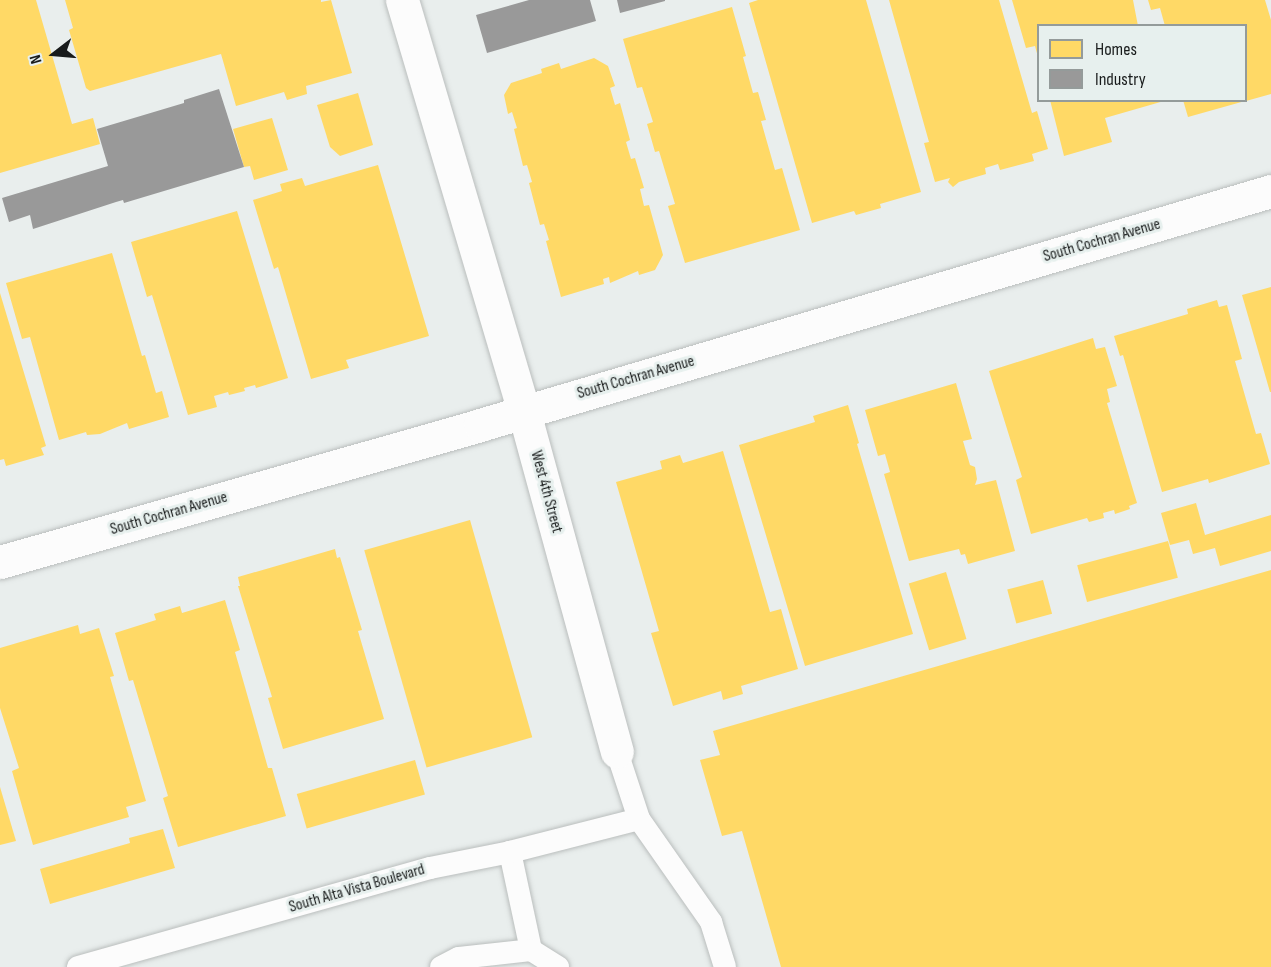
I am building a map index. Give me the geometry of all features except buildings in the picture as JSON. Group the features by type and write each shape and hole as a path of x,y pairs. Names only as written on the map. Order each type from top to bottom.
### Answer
{"street":[{"name":"West 4th Street","path":"402,0 524,412 617,752"},
{"name":"South Cochran Avenue","path":"0,562 524,412 1271,191"}],"lane":[{"name":"West 4th Street","path":"617,752 639,819 711,922 725,967"},
{"name":"South Alta Vista Boulevard","path":"78,967 430,868 510,852 639,819"},
{"path":"510,852 531,950"},
{"path":"441,967 459,958 531,950 558,967"}]}
